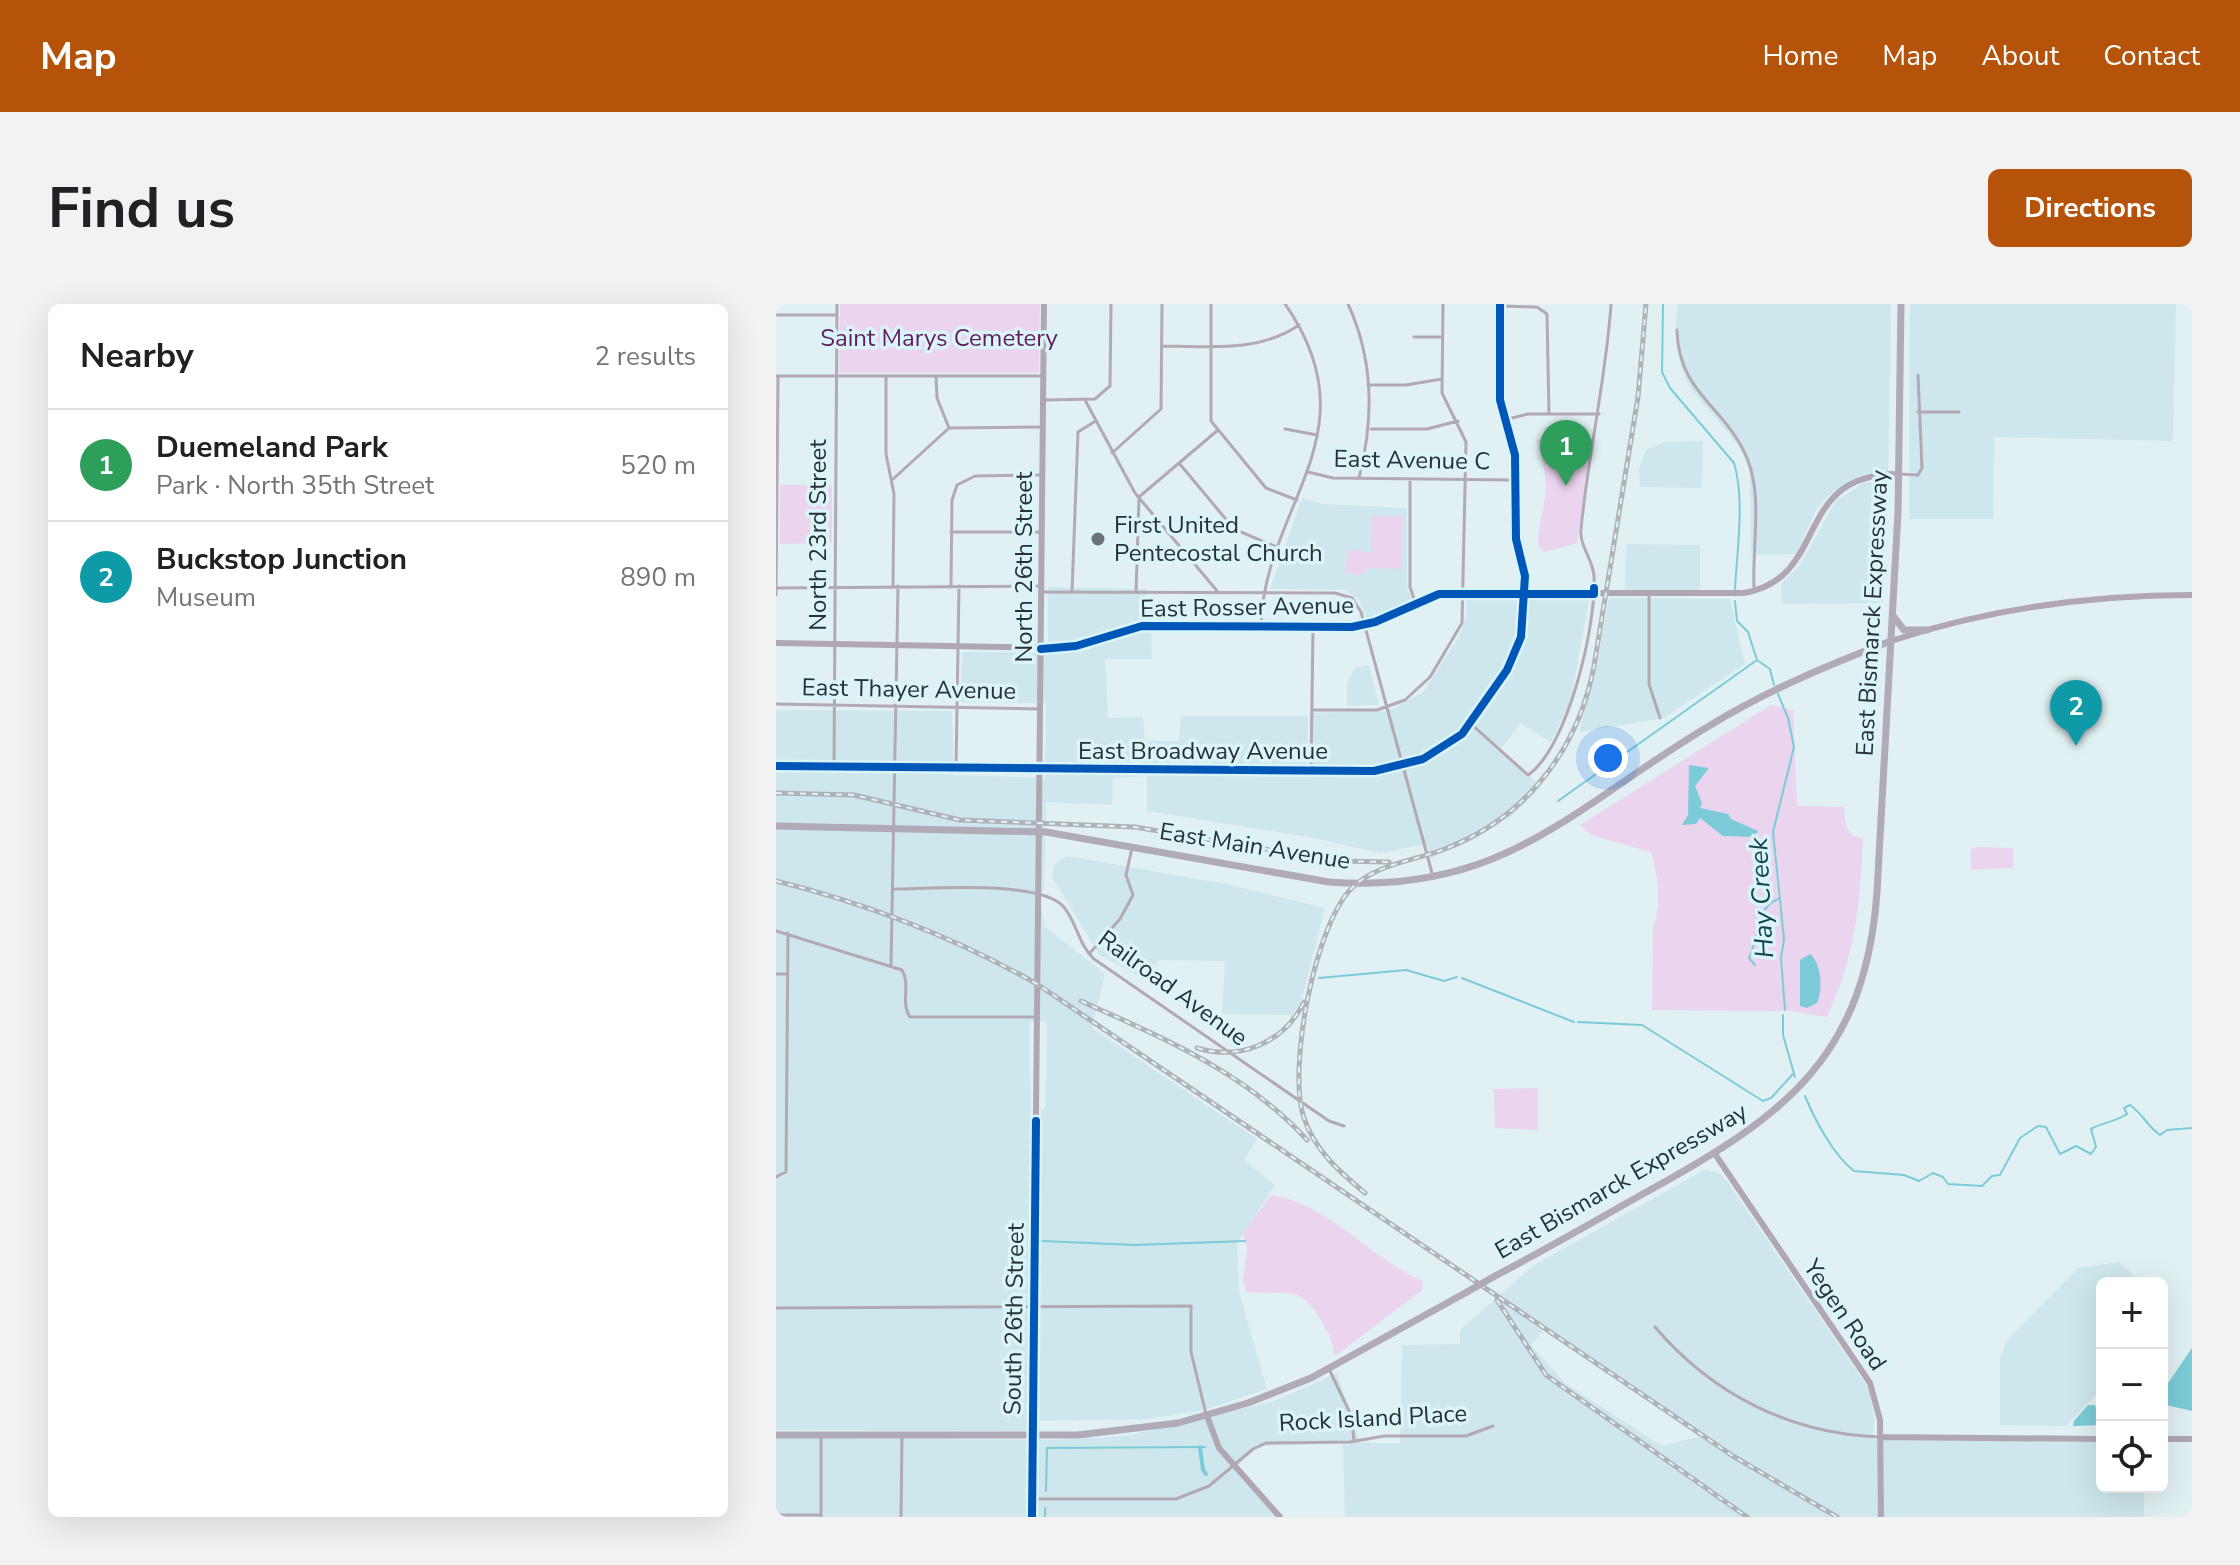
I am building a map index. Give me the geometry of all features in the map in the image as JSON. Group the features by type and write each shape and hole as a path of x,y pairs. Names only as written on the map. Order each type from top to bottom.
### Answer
{"main road":[{"name":"East Bismarck Expressway","path":"776,1435 1033,1436 1128,1431 1207,1416 1266,1396 1329,1369 1715,1154 1768,1118 1807,1079 1834,1041 1862,979 1876,906 1899,474 1901,304"},
{"path":"1893,614 1904,630 1927,630"},
{"name":"East Main Avenue","path":"776,826 1040,831 1329,882 1377,883 1433,877 1485,862 1543,837 1737,709 1799,678 1891,641"}],"street":[{"name":"North 23rd Street","path":"834,767 837,304"},
{"name":"North 26th Street","path":"1040,831 1044,304"},
{"path":"1043,400 1098,398 1110,386 1111,304"},
{"path":"1112,453 1160,411 1162,304"},
{"path":"1211,304 1211,417 1218,430 1266,488 1297,500"},
{"path":"1261,627 1261,592 1308,472 1318,435 1319,396 1311,351 1285,304"},
{"path":"1348,304 1363,341 1371,429 1359,478"},
{"path":"1312,710 1387,708 1414,694 1433,673 1460,628 1465,593 1465,438 1445,402 1442,379 1443,304"},
{"path":"1471,724 1528,775 1548,751 1571,706 1594,594 1593,566 1581,535 1600,414 1611,304"},
{"path":"1500,305 1537,307 1547,314 1549,414"},
{"name":"East Broadway Avenue","path":"776,766 1374,771 1403,767 1444,748 1471,724 1516,652 1524,624 1524,568 1516,539 1515,455 1500,395 1500,305"},
{"path":"776,315 837,315"},
{"path":"1162,346 1263,344 1299,325"},
{"path":"1677,330 1679,353 1688,378 1735,436 1750,465 1754,488 1754,591"},
{"path":"1414,337 1442,337"},
{"path":"1899,474 1918,475 1922,468 1918,375"},
{"path":"776,595 777,376 1043,376"},
{"path":"886,376 886,454 892,480 897,645 891,966"},
{"path":"936,376 937,398 949,428"},
{"path":"1368,385 1412,385 1442,379"},
{"path":"1085,400 1094,422 1139,497 1218,592"},
{"path":"1918,412 1959,412"},
{"path":"1504,420 1528,414 1600,414"},
{"path":"1371,429 1421,429 1458,421"},
{"path":"1072,592 1078,430 1094,422"},
{"path":"892,480 949,428 1043,427"},
{"path":"1285,429 1318,435"},
{"path":"1136,592 1139,497 1218,430"},
{"path":"1179,463 1234,529 1279,548"},
{"name":"East Avenue C","path":"1308,472 1329,477 1516,480"},
{"name":"East Rosser Avenue","path":"776,643 1041,649 1076,646 1142,626 1365,625 1439,594 1737,594 1774,582 1792,567 1823,508 1840,490 1864,477 1899,474"},
{"path":"951,586 952,496 957,485 975,476 1042,475"},
{"path":"1410,479 1410,587 1415,602"},
{"path":"951,532 1042,532"},
{"path":"776,588 959,586 1072,592 1344,594 1356,602 1365,625 1433,877"},
{"path":"956,769 959,586"},
{"path":"1649,594 1649,684 1660,718"},
{"name":"East Main Avenue","path":"1891,641 1927,630 2066,602 2192,595"},
{"path":"1311,771 1313,627"},
{"name":"East Thayer Avenue","path":"776,704 1040,709"},
{"name":"South 26th Street","path":"1032,1517 1040,831"},
{"path":"1089,954 1120,919 1133,895 1126,875 1133,846"},
{"path":"893,889 1039,893"},
{"name":"Railroad Avenue","path":"1039,893 1065,910 1089,954 1329,1121 1344,1126"},
{"path":"776,931 891,966 906,976 908,1015 1037,1017"},
{"path":"776,1177 785,1174 788,933"},
{"path":"776,974 788,974"},
{"name":"Yegen Road","path":"1715,1154 1866,1375 1877,1403 1881,1437 1881,1517"},
{"path":"776,1308 1191,1306 1191,1352 1217,1445 1280,1517"},
{"path":"1655,1327 1704,1376 1764,1411 1817,1429 1881,1437 2096,1439"},
{"path":"1329,1369 1351,1415 1354,1441"},
{"name":"Rock Island Place","path":"1033,1499 1176,1499 1206,1488 1255,1448 1268,1442 1354,1441 1384,1436 1466,1436 1493,1426"},
{"path":"776,1515 821,1516 821,1435"},
{"path":"901,1517 902,1435"},
{"path":"2168,1439 2192,1439"}],"shaded area":[{"path":"1678,304 1891,304 1888,471 1860,475 1829,495 1816,510 1796,554 1751,555 1750,471 1739,446 1690,388 1681,367 1675,334"},
{"path":"1910,304 2176,304 2173,441 1994,437 1993,519 1909,519"},
{"path":"1703,441 1702,488 1640,487 1639,469 1646,450 1664,442"},
{"path":"1888,480 1883,603 1783,604 1781,584 1800,565 1835,502 1863,483"},
{"path":"1302,498 1322,504 1407,508 1407,586 1411,600 1367,620 1359,600 1345,590 1270,589"},
{"path":"1626,544 1700,545 1700,590 1625,591"},
{"path":"1048,587 1147,589 1144,619 1151,633 1152,659 1105,659 1108,718 1143,717 1145,741 1179,741 1181,716 1308,716 1307,768 1312,769 1313,713 1391,710 1423,692 1459,637 1466,616 1466,597 1589,599 1571,699 1551,742 1521,723 1501,749 1541,787 1512,816 1430,859 1426,844 1380,853 1309,837 1147,811 1147,776 1113,778 1112,805 1046,802 1044,889 1040,897 1044,926 1105,974 1092,1028 1257,1139 1244,1160 1275,1185 1237,1243 1239,1292 1267,1389 1201,1411 1147,1419 1036,1421 1041,1110 1046,1107 1047,1022 1030,1022 1032,1431 776,1430 776,710 952,711 954,775 1045,778 1046,703 961,702 962,652 1048,653"},
{"path":"1609,598 1730,599 1745,664 1664,718 1579,732 1597,664"},
{"path":"1369,665 1379,705 1347,706 1347,683 1355,668"},
{"path":"1067,856 1226,884 1325,908 1301,1002 1292,1015 1222,1014 1225,961 1159,960 1143,979 1099,954 1052,877 1054,865"},
{"path":"1706,1169 1726,1180 1869,1389 1874,1417 1873,1439 2096,1442 2096,1493 2143,1493 2144,1517 1345,1517 1343,1443 1264,1446 1252,1452 1234,1469 1276,1517 776,1517 776,1438 1054,1440 1126,1436 1272,1402 1337,1373 1360,1443 1400,1443 1402,1345 1460,1344 1460,1330 1534,1265","holes":["1543,1330 1698,1437 1662,1446 1566,1384 1531,1345"]},
{"path":"2119,1262 2135,1277 2096,1277 2096,1394 2066,1426 2000,1425 2000,1358 2008,1339 2078,1268"}],"green space":[{"name":"Saint Marys Cemetery","path":"840,304 1040,304 1039,373 839,373"},
{"path":"1591,438 1577,543 1545,552 1539,547 1538,540 1546,482 1536,440"},
{"path":"780,485 832,485 832,543 780,544"},
{"path":"1372,516 1403,516 1402,569 1370,568 1360,575 1345,573 1348,550 1371,552"},
{"path":"1771,705 1793,710 1797,806 1844,807 1849,832 1863,839 1854,930 1836,995 1827,1017 1789,1011 1652,1010 1653,927 1658,899 1651,852 1591,835 1580,825"},
{"path":"2013,848 2013,868 1971,870 1971,849"},
{"path":"1538,1088 1538,1130 1495,1128 1494,1089"},
{"path":"1271,1195 1292,1200 1331,1220 1385,1260 1423,1281 1422,1290 1338,1354 1333,1354 1332,1342 1323,1324 1315,1310 1300,1296 1247,1292 1243,1281 1247,1249 1243,1233"}],"water":[{"path":"1689,765 1709,768 1695,786 1702,803 1700,808 1728,814 1731,819 1758,831 1754,837 1723,836 1700,818 1696,824 1682,825 1688,815"},
{"path":"1810,954 1817,964 1821,984 1817,1003 1807,1008 1800,1006 1800,960"},
{"path":"2192,1348 2192,1411 2168,1405 2168,1383"},
{"path":"2088,1405 2095,1405 2096,1425 2073,1426"}],"waterway":[{"name":"Hay Creek","path":"1663,304 1662,372 1670,388 1734,463 1740,508 1735,589"},
{"name":"Hay Creek","path":"1735,601 1737,621 1748,632 1757,660 1770,669 1774,685"},
{"path":"1558,801 1757,660"},
{"name":"Hay Creek","path":"1778,694 1788,718 1794,747 1773,832 1784,939 1781,958 1785,1010"},
{"path":"1755,965 1749,958 1761,917 1778,899"},
{"path":"1319,978 1406,970 1444,981 1457,977"},
{"path":"1462,978 1574,1022"},
{"name":"Hay Creek","path":"1783,1015 1783,1035 1795,1077"},
{"path":"1578,1022 1642,1025 1763,1101 1771,1098 1793,1074"},
{"name":"Hay Creek","path":"1805,1096 1832,1146 1854,1171 1904,1175 1919,1181 1933,1173 1943,1177 1948,1184 1982,1186 1992,1176 2000,1175 2020,1138 2038,1126 2046,1127 2060,1154 2076,1146 2091,1154 2096,1147 2091,1129 2127,1114 2124,1108 2130,1105 2160,1135 2167,1130 2192,1128"},
{"path":"1042,1241 1135,1245 1245,1241"},
{"path":"1200,1447 1206,1474"},
{"path":"1046,1491 1047,1448 1205,1447"},
{"path":"1045,1508 1045,1517"}],"railway":[{"path":"1365,1193 1322,1151 1304,1118 1299,1067 1302,1033 1316,963 1339,905 1353,887 1373,873 1442,850 1498,821 1543,779 1575,726 1594,666 1638,397 1646,304"},
{"path":"776,793 854,795 960,820 1135,827 1335,861 1389,862"},
{"path":"776,881 844,900 910,924 974,951 1037,984 1733,1456 1837,1517"},
{"path":"1081,1001 1172,1043 1230,1076 1283,1116 1307,1140"},
{"path":"1197,1048 1229,1052 1259,1045 1285,1028 1304,1002"},
{"path":"1497,1300 1546,1375 1747,1517"}],"cycle path":[{"path":"776,766 1374,771 1423,759 1462,734 1507,670 1521,637 1525,576 1516,539 1515,455 1500,400 1500,304"},
{"path":"1041,649 1076,646 1142,626 1352,627 1375,622 1439,594 1594,594 1594,588"},
{"path":"1032,1517 1036,1121"}],"place":[{"name":"Duemeland Park","path":"1566,486"},
{"name":"First United Pentecostal Church","path":"1098,539"},
{"name":"Buckstop Junction","path":"2076,746"}]}
